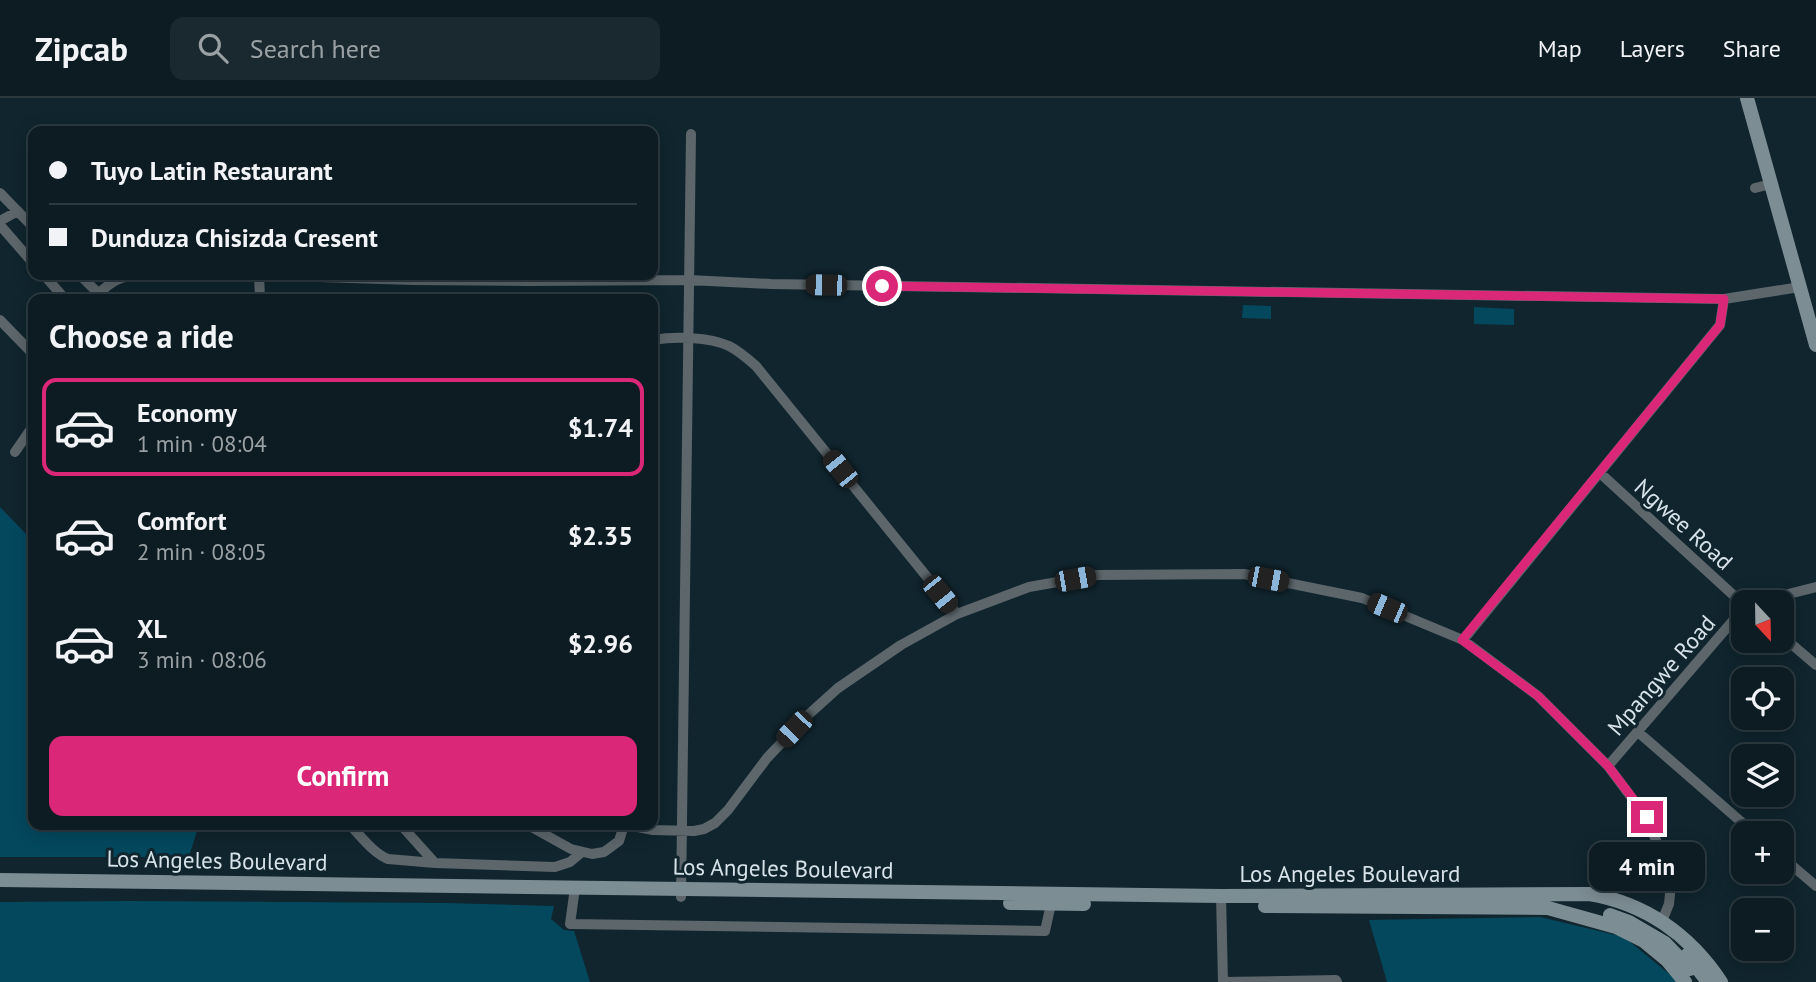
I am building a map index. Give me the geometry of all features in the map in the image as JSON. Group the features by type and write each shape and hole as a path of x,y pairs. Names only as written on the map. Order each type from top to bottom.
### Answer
{"main road":[{"path":"1748,100 1816,345"},
{"name":"Los Angeles Boulevard","path":"0,880 1548,908 1616,927 1644,941 1667,960 1685,982"},
{"name":"Los Angeles Boulevard","path":"0,887 575,891"},
{"name":"Los Angeles Boulevard","path":"681,893 1051,904 1589,894 1630,904 1662,921 1704,959 1721,982"},
{"name":"Los Angeles Boulevard","path":"1566,895 1603,904 1632,915 1670,936 1709,982"},
{"name":"Los Angeles Boulevard","path":"1561,911 1579,909 1601,912 1629,922 1665,943 1699,982"}],"street":[{"path":"681,893 691,134"},
{"path":"1755,188 1771,184"},
{"path":"0,193 28,222"},
{"path":"18,211 0,223 28,257"},
{"path":"48,280 61,294"},
{"path":"85,280 99,294"},
{"path":"103,294 114,280"},
{"path":"463,280 689,280 799,285 1724,299 1800,287"},
{"path":"1462,640 1720,325 1724,299"},
{"path":"0,320 28,349"},
{"path":"0,335 18,339"},
{"path":"658,339 688,338 718,342 741,353 756,366 957,614"},
{"path":"15,452 28,433"},
{"name":"Ngwee Road","path":"1600,473 1731,593"},
{"path":"653,830 704,829 715,823 767,758 838,688 901,645 957,614 1029,587 1097,575 1244,574 1362,598 1462,640 1538,696 1608,766 1647,817 1667,866 1671,884 1669,904 1662,921"},
{"path":"1794,593 1816,587"},
{"name":"Mpangwe Road","path":"1608,766 1731,623"},
{"path":"1794,646 1816,665"},
{"path":"1638,732 1740,821"},
{"path":"355,830 388,859 555,867 570,862 582,852"},
{"path":"405,830 435,863"},
{"path":"536,830 562,845 592,854 604,852 614,845 619,841 622,830"},
{"path":"1794,867 1816,886"},
{"path":"575,891 570,924 1045,931 1051,904"},
{"path":"1221,901 1223,982 1337,982"}],"shaded area":[{"path":"1243,305 1271,306 1271,319 1242,318"},
{"path":"1474,307 1514,309 1514,325 1474,324"},
{"path":"0,507 28,536 28,830 197,830 189,857 0,857"},
{"path":"0,902 554,906 551,919 564,930 574,931 590,982 0,982"},
{"path":"1540,917 1624,937 1679,982 1387,982 1369,920"}],"route":[{"path":"882,286 1724,299 1720,325 1462,640 1538,696 1608,766 1647,817"}]}
